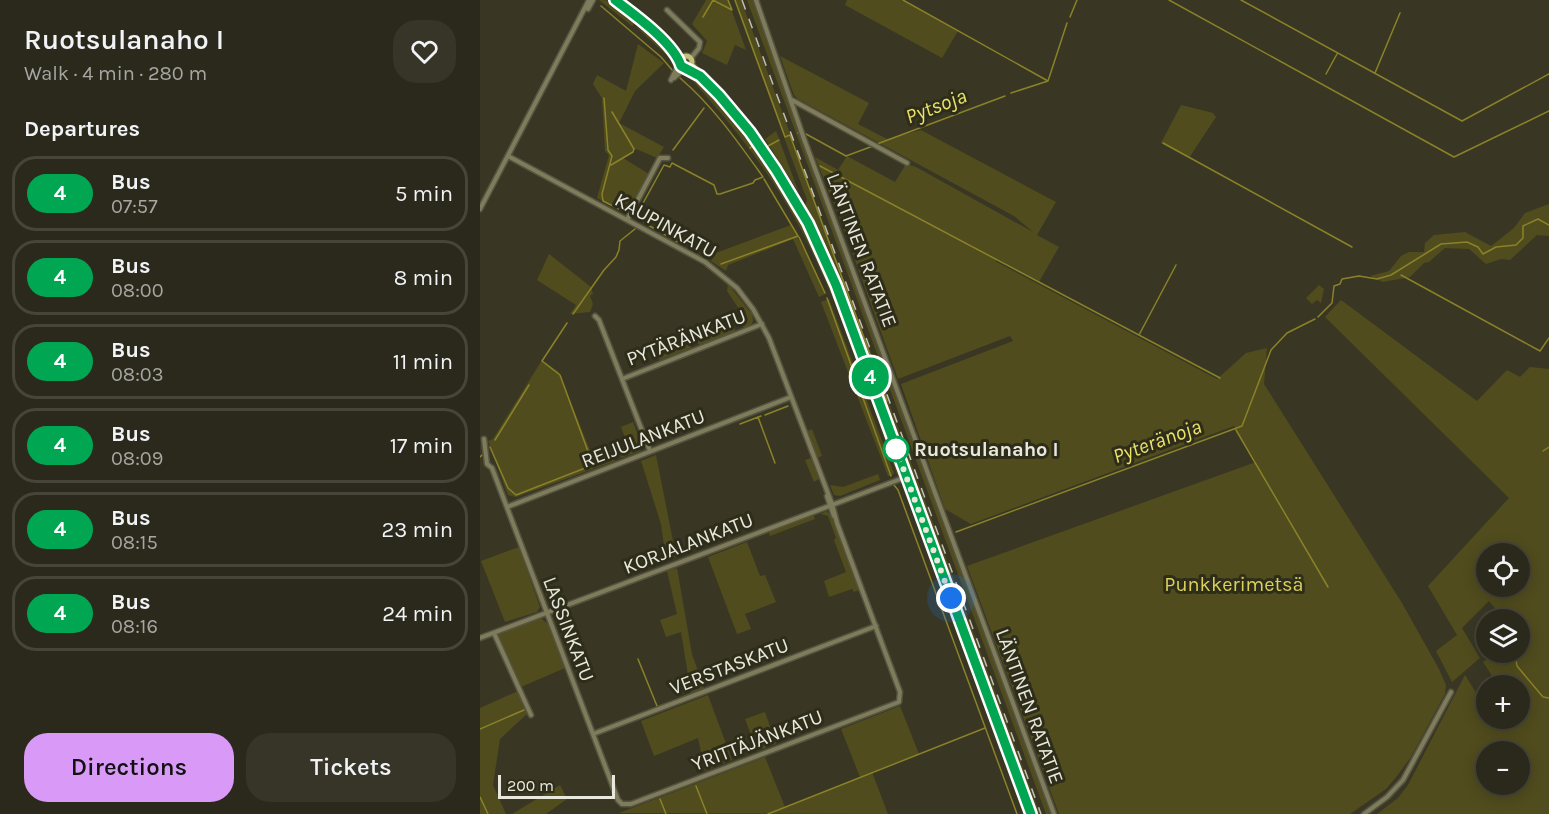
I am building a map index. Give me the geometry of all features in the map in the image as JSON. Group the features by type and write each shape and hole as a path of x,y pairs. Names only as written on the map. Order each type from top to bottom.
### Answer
{"main road":[{"path":"617,0 688,63 719,95 750,132 787,187 816,237 836,285 1031,814"},
{"path":"668,45 681,66 688,63"},
{"path":"680,61 688,63"}],"street":[{"path":"480,208 591,0"},
{"name":"LÄNTINEN RATATIE","path":"756,0 1054,814"},
{"path":"667,10 700,42 699,48 688,63 671,80 680,61"},
{"path":"791,100 907,163"},
{"name":"KAUPINKATU","path":"508,156 705,262 723,275 745,298 762,324 791,397 900,692 900,699"},
{"path":"627,220 660,158 668,158"},
{"path":"595,316 599,320 650,452"},
{"name":"PYTÄRÄNKATU","path":"622,379 762,324"},
{"name":"REIJULANKATU","path":"507,507 791,397"},
{"name":"LASSINKATU","path":"484,439 487,464 492,468 618,800 622,804"},
{"name":"KORJALANKATU","path":"480,638 906,477"},
{"name":"VERSTASKATU","path":"593,734 876,626"},
{"path":"494,633 531,715"},
{"path":"1364,814 1387,798 1403,780 1451,692"},
{"name":"YRITTÄJÄNKATU","path":"622,804 630,804 896,704 900,699"}],"green space":[{"path":"599,0 616,3 627,13 634,24 632,26"},
{"path":"706,0 728,0 746,50 735,45 727,65 702,53 707,41 692,24"},
{"path":"734,0 741,0 1040,814 1034,814 833,266 804,208 807,200"},
{"path":"747,0 753,0 1051,814 1046,814"},
{"path":"847,0 902,0 958,31 942,58 845,5"},
{"path":"636,27 655,38 672,55 670,58"},
{"path":"638,44 664,63 635,91 619,123 664,147 657,158 636,149 623,158 649,174 625,213 597,198 609,155 605,151 602,98 593,84 597,75 626,91"},
{"name":"Punkkerimetsä","path":"780,56 869,103 858,124 887,139 921,130 1056,202 1037,235 1059,247 1039,282 999,260 995,261 1217,379 1246,353 1267,348 1264,384 1402,603 1446,685 1445,694 1411,757 1386,789 1350,814 1059,814 967,566 1256,462 1234,426 971,524 945,509 901,384 1013,341 1010,336 898,379 842,224 815,157 838,170 847,156 895,182 906,164 916,167 1033,232 1014,216 798,99 794,95"},
{"path":"688,72 710,88 734,117 776,176 808,231 827,269 901,472 898,477 841,318 799,226 750,149 691,79 683,74"},
{"path":"1181,105 1213,113 1216,117 1189,158 1161,143"},
{"path":"776,131 799,193 765,139"},
{"path":"1549,204 1549,236 1537,235 1510,260 1501,259 1486,264 1469,249 1445,248 1429,262 1424,263 1410,277 1383,282 1370,276 1389,271 1401,256 1409,252 1424,252 1425,243 1434,235 1465,232 1491,246 1514,228 1525,213"},
{"path":"791,225 825,294 819,297 793,239 728,265 726,271 711,261 716,253"},
{"path":"549,254 591,287 593,294 590,296 593,304 590,312 570,314 576,305 537,280"},
{"path":"728,284 752,314 752,324 745,328 740,323 744,319 743,315 727,291"},
{"path":"1319,285 1324,289 1321,303 1317,300 1312,304 1306,298"},
{"path":"829,299 894,473 891,476 888,476 821,302"},
{"path":"1341,300 1477,401 1507,370 1520,377 1530,367 1549,369 1549,814 1377,814 1398,798 1408,785 1465,675 1476,693 1476,729 1530,729 1530,675 1491,675 1484,663 1530,663 1530,609 1496,609 1489,601 1481,609 1476,609 1476,614 1462,628 1476,651 1476,661 1452,682 1436,651 1457,635 1428,586 1509,498 1325,317"},
{"path":"730,322 735,332 700,345 697,343 696,335"},
{"path":"691,343 691,348 660,360 658,357"},
{"path":"542,360 559,372 593,458 611,451 615,461 516,497 508,495 488,441 493,439"},
{"path":"633,422 643,447 640,451 621,458 618,449 628,445 621,427"},
{"path":"812,429 822,456 817,458 807,431"},
{"path":"656,455 676,556 666,560 661,524 641,461"},
{"path":"811,458 819,479 814,482 805,460"},
{"path":"878,474 880,480 840,496 834,495 830,485 843,487"},
{"path":"826,511 832,515 859,587 859,590 854,592 852,589 829,597 824,581 846,572 828,516 821,514"},
{"path":"812,516 815,519 770,536 771,531"},
{"path":"747,542 760,576 765,575 776,602 745,614 751,629 737,634 708,557"},
{"path":"519,547 540,607 537,612 505,622 481,561"},
{"path":"677,568 692,654 704,688 691,693 681,632 666,637 660,620 677,614 667,571"},
{"path":"539,619 548,624 565,668 521,687 497,637 498,634"},
{"path":"518,691 527,714 500,739 493,785 506,814 480,814 480,708"},
{"path":"708,695 732,760 705,771 698,738 654,756 641,721"},
{"path":"900,706 919,754 872,772 888,814 619,813 765,757 785,807 860,777 841,729"},
{"path":"765,712 776,744 757,751 745,719"},
{"path":"560,785 567,799 546,814 512,814"}],"waterway":[{"path":"703,17 713,0 732,10 728,0"},
{"path":"735,0 785,137 790,135 887,401"},
{"path":"903,0 1048,81"},
{"name":"Pytsoja","path":"1070,17 1077,0"},
{"path":"1169,0 1454,157 1549,111"},
{"path":"1241,0 1462,121 1549,74"},
{"path":"601,6 661,57 673,71"},
{"path":"1375,73 1400,13"},
{"name":"Pytsoja","path":"1011,93 1048,81 1067,23"},
{"path":"1326,74 1337,54"},
{"path":"678,242 636,216 664,165 670,167 672,163 714,185 717,194 753,183 763,177 714,112 680,78"},
{"name":"Pytsoja","path":"877,144 1005,96"},
{"path":"604,98 608,150 612,156 602,194 603,201 625,212"},
{"path":"673,150 704,108"},
{"path":"611,165 633,152 634,149 612,112"},
{"name":"Pytsoja","path":"806,134 846,156 873,146"},
{"path":"768,146 779,140"},
{"path":"1163,143 1352,247"},
{"path":"750,148 752,146 760,154"},
{"path":"820,166 1220,378"},
{"path":"721,264 798,236 764,179"},
{"name":"Pyteränoja","path":"1318,317 1332,303 1334,286 1340,284 1342,279 1359,276 1377,279 1391,275 1441,244 1467,242 1478,247 1483,254 1496,247 1516,245 1523,238 1523,226 1538,219 1549,225"},
{"path":"573,314 616,257 620,241 635,229"},
{"path":"799,237 825,293"},
{"path":"1139,335 1176,265"},
{"path":"1401,275 1540,351 1549,338"},
{"path":"827,298 891,476"},
{"name":"Pyteränoja","path":"956,532 1242,426 1271,350 1287,333 1315,319"},
{"path":"490,447 508,488 516,495 593,465 560,375 542,361 567,323"},
{"path":"495,440 529,385"},
{"path":"765,415 788,406"},
{"path":"740,424 761,416"},
{"path":"758,417 775,463"},
{"path":"1236,430 1328,587"},
{"path":"1543,451 1549,447"},
{"path":"894,485 898,490 1017,814"},
{"path":"638,659 657,706"},
{"path":"1517,663 1543,697 1549,698"},
{"path":"480,729 524,710"},
{"path":"768,814 985,728"},
{"path":"696,786 707,814"},
{"path":"480,797 488,814"},
{"path":"660,799 666,814"}],"railway":[{"path":"742,0 1041,814"}],"bus line":[{"name":"4","path":"615,0 668,45 680,60 683,68 700,76 734,111 776,170 816,237 836,285 1031,814"}],"place":[{"name":"Ruotsulanaho I","path":"896,449"}],"route":[{"path":"896,449 951,598"}]}
